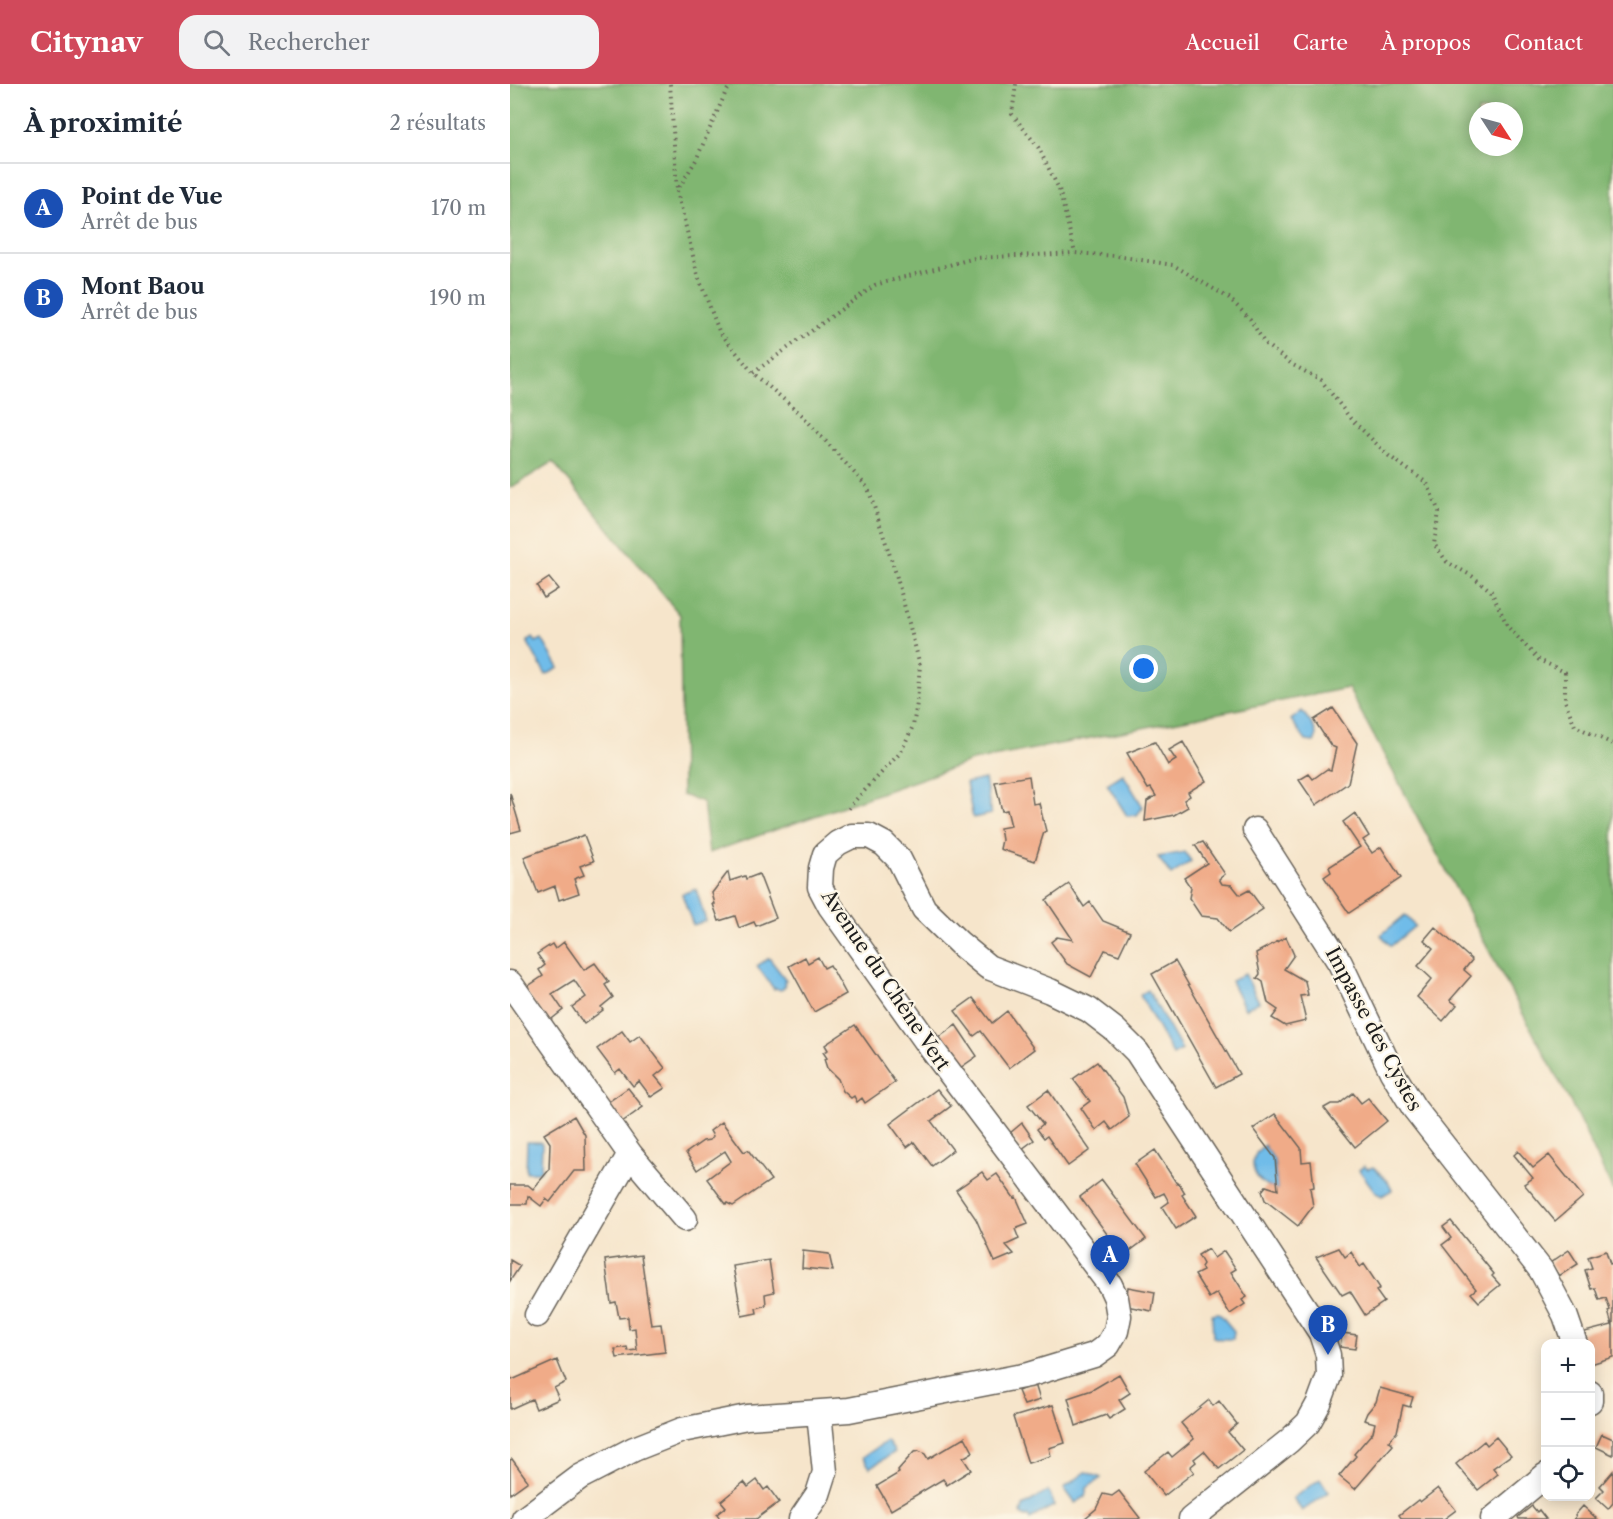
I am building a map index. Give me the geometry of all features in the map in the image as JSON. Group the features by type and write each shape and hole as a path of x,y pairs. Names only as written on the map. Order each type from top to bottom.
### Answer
{"street":[{"name":"Impasse des Cystes","path":"1255,830 1340,963 1392,1072 1414,1108 1541,1270 1565,1315 1573,1339"},
{"name":"Avenue du Chêne Vert","path":"524,1519 580,1477 634,1449 682,1430 747,1417 849,1410 1028,1375 1094,1355 1108,1345 1116,1331 1119,1316 1116,1299 1110,1285 931,1048 830,906 820,887 821,868 825,854 838,843 852,836"},
{"path":"852,836 869,836 884,844 899,859 924,909 959,944 988,967 1050,991 1089,1010 1115,1030 1137,1052 1321,1333 1328,1355 1329,1377 1308,1423 1289,1441 1191,1519"},
{"path":"510,983 630,1154 685,1219"},
{"path":"537,1315 630,1154"},
{"path":"801,1519 818,1494 825,1472 819,1413"},
{"path":"1493,1519 1541,1478"}],"path":[{"path":"670,84 677,191 698,276 719,331 753,373 802,415 868,488 896,574 920,664 914,726 901,752 850,806 844,820 852,836"},
{"path":"677,191 696,160 731,84"},
{"path":"1016,84 1012,114 1038,147 1059,189 1075,253"},
{"path":"753,373 875,285 975,258 1075,253 1117,256 1173,265 1229,298 1250,319 1265,344 1293,365 1321,380 1350,418 1389,456 1427,483 1439,512 1434,544 1447,562 1472,576 1491,591 1508,627 1539,660 1565,672 1565,701 1575,726 1613,744"}],"green space":[{"path":"510,84 1613,84 1613,1191 1574,1109 1348,688 972,761 709,853 703,802 682,795 680,615 553,462 510,488"}],"water":[{"path":"533,638 536,642 542,639 559,668 546,675 527,641"},
{"path":"1302,711 1315,730 1314,742 1306,741 1291,720"},
{"path":"1123,774 1143,807 1137,815 1127,816 1107,784"},
{"path":"985,779 991,814 973,818 966,783"},
{"path":"1185,852 1191,861 1171,875 1158,857"},
{"path":"696,889 706,921 693,925 682,894"},
{"path":"1405,915 1415,926 1391,946 1381,935"},
{"path":"769,958 786,980 783,989 774,989 757,966"},
{"path":"1245,974 1259,1002 1245,1009 1231,981"},
{"path":"1148,990 1182,1050 1173,1055 1140,995"},
{"path":"527,1142 542,1144 541,1170 538,1172 526,1172"},
{"path":"1264,1145 1274,1159 1278,1190 1263,1183 1254,1172 1254,1158"},
{"path":"1364,1166 1368,1169 1373,1167 1392,1190 1382,1196 1376,1193 1359,1170"},
{"path":"1219,1313 1234,1331 1233,1339 1213,1337 1212,1314"},
{"path":"887,1441 895,1452 870,1468 863,1457"},
{"path":"1086,1472 1101,1478 1087,1488 1085,1497 1075,1503 1064,1488"},
{"path":"1320,1479 1329,1492 1302,1511 1293,1498"},
{"path":"1048,1491 1055,1505 1030,1519 1029,1516 1022,1515 1023,1506"}],"building":[{"path":"549,578 558,589 544,598 537,586"},
{"path":"1333,708 1357,743 1348,783 1316,805 1299,780 1309,774 1313,779 1327,769 1331,770 1336,748 1331,746 1314,720"},
{"path":"1155,742 1168,765 1176,760 1169,750 1183,742 1206,781 1188,792 1190,796 1184,800 1188,807 1174,815 1145,821 1147,801 1156,796 1151,788 1148,789 1127,753"},
{"path":"1029,776 1033,804 1039,803 1046,831 1035,861 1000,849 1002,840 1000,828 1011,826 1007,810 1002,811 995,782"},
{"path":"510,793 521,830 510,833"},
{"path":"1355,813 1369,836 1363,840 1372,853 1381,847 1401,878 1349,913 1324,877 1331,872 1329,867 1360,847 1343,822"},
{"path":"584,835 594,861 580,866 584,875 574,879 579,893 559,900 555,886 538,893 524,857"},
{"path":"1203,842 1225,874 1219,879 1222,884 1232,885 1240,895 1249,890 1263,909 1229,932 1218,918 1201,916 1189,898 1191,888 1184,878 1207,863 1195,845"},
{"path":"728,872 730,881 745,876 746,879 759,874 776,918 756,926 754,922 739,928 735,916 719,921 712,893"},
{"path":"1069,884 1084,907 1090,902 1103,921 1130,932 1119,955 1105,950 1091,977 1067,964 1051,942 1057,937 1073,940 1046,900"},
{"path":"1435,927 1472,960 1464,970 1471,976 1450,1000 1457,1005 1443,1021 1417,997 1432,979 1418,966 1433,948 1424,940"},
{"path":"1286,937 1294,955 1284,969 1305,981 1308,995 1300,996 1306,1021 1285,1026 1272,1018 1278,1010 1268,1003 1263,982 1257,978 1260,974 1256,953"},
{"path":"564,942 584,970 595,963 609,982 605,985 613,997 601,1007 603,1010 584,1024 572,1007 586,997 574,980 552,994 563,1010 548,1022 524,989 543,976 539,970 545,965 537,954 552,944 555,949"},
{"path":"805,957 808,963 818,957 824,968 830,965 846,994 814,1012 789,966"},
{"path":"1175,961 1239,1074 1216,1087 1152,974"},
{"path":"973,998 992,1023 1007,1011 1034,1049 1009,1068 981,1031 974,1036 955,1011"},
{"path":"855,1025 895,1082 865,1103 862,1098 857,1102 854,1096 851,1098 843,1091 838,1079 827,1068 824,1059 827,1058 823,1052 828,1050 825,1045"},
{"path":"956,1025 977,1056 960,1068 938,1038"},
{"path":"622,1031 630,1042 640,1035 665,1068 655,1076 665,1088 651,1097 639,1081 633,1086 620,1069 615,1073 597,1049"},
{"path":"1097,1062 1123,1097 1129,1117 1112,1130 1106,1122 1096,1130 1081,1108 1090,1101 1073,1079"},
{"path":"628,1088 643,1107 622,1122 607,1103"},
{"path":"937,1089 951,1106 931,1121 953,1150 932,1166 914,1142 907,1147 890,1124"},
{"path":"1048,1090 1090,1150 1068,1166 1047,1136 1044,1138 1037,1129 1043,1124 1028,1105"},
{"path":"1353,1093 1361,1103 1368,1098 1387,1121 1355,1147 1324,1108 1331,1104 1339,1104"},
{"path":"1275,1114 1301,1148 1302,1162 1311,1161 1314,1187 1310,1188 1313,1206 1298,1226 1265,1200 1262,1191 1266,1186 1278,1190 1275,1158 1253,1129"},
{"path":"574,1116 585,1135 586,1171 574,1171 550,1202 546,1199 541,1206 528,1196 527,1204 510,1204 510,1185 528,1185 533,1189 549,1170 550,1143 544,1134"},
{"path":"722,1122 744,1152 748,1150 771,1180 733,1206 726,1204 707,1179 731,1161 725,1151 697,1170 686,1153 703,1141 710,1140 713,1136 710,1131"},
{"path":"1022,1123 1034,1140 1022,1149 1010,1133"},
{"path":"1155,1150 1177,1184 1179,1183 1185,1193 1182,1195 1196,1216 1176,1229 1162,1207 1169,1202 1164,1193 1156,1197 1135,1164"},
{"path":"1518,1151 1533,1168 1549,1155 1583,1197 1555,1221 1524,1184 1533,1178 1514,1155"},
{"path":"982,1172 988,1180 997,1174 1014,1198 1016,1197 1028,1224 1015,1229 1019,1239 1006,1245 1014,1254 995,1262 976,1219 956,1190"},
{"path":"1102,1180 1146,1239 1123,1256 1080,1197"},
{"path":"1451,1221 1494,1274 1492,1276 1500,1285 1479,1302 1471,1293 1476,1289 1442,1245 1451,1238 1443,1227"},
{"path":"1339,1248 1345,1257 1351,1252 1360,1267 1364,1264 1380,1288 1376,1291 1384,1302 1365,1315 1350,1291 1342,1295 1316,1257"},
{"path":"1208,1249 1214,1258 1224,1251 1236,1269 1231,1272 1247,1297 1242,1300 1245,1304 1230,1314 1217,1293 1209,1298 1195,1275 1203,1271 1201,1267 1203,1264 1198,1255"},
{"path":"1569,1250 1578,1264 1559,1276 1550,1263"},
{"path":"803,1251 829,1254 833,1271 802,1268"},
{"path":"1606,1251 1610,1264 1613,1263 1613,1357 1595,1363 1595,1339 1583,1339 1581,1333 1612,1325 1606,1298 1599,1300 1595,1288 1591,1289 1585,1270 1592,1268 1588,1257"},
{"path":"641,1255 651,1325 661,1324 665,1352 617,1358 615,1349 627,1347 628,1351 637,1350 635,1328 629,1329 628,1317 619,1318 616,1302 611,1303 605,1260"},
{"path":"510,1260 520,1266 510,1281"},
{"path":"769,1260 774,1292 765,1294 766,1305 756,1308 757,1313 742,1316 733,1266"},
{"path":"1128,1287 1155,1292 1152,1311 1126,1306"},
{"path":"1342,1333 1357,1335 1355,1349 1340,1347"},
{"path":"557,1360 566,1382 554,1388 559,1399 536,1409 532,1399 510,1409 510,1375 512,1380"},
{"path":"1119,1374 1130,1393 1119,1400 1125,1409 1109,1419 1106,1415 1076,1426 1068,1398 1092,1390"},
{"path":"1035,1384 1040,1400 1024,1405 1018,1391"},
{"path":"1380,1388 1413,1397 1410,1407 1403,1405 1397,1432 1389,1441 1393,1445 1355,1489 1339,1476 1373,1432 1375,1423 1364,1420 1376,1402"},
{"path":"1209,1400 1213,1406 1219,1401 1237,1424 1228,1432 1243,1450 1219,1469 1204,1451 1194,1459 1196,1462 1190,1467 1194,1472 1164,1496 1144,1471 1168,1452 1172,1457 1194,1439 1181,1423"},
{"path":"1053,1405 1065,1443 1049,1448 1051,1456 1028,1463 1013,1417"},
{"path":"1602,1434 1613,1439 1613,1455 1596,1447"},
{"path":"965,1437 973,1452 963,1458 971,1470 947,1485 943,1479 891,1510 877,1486 899,1473 898,1470 914,1452 919,1451 925,1454 928,1459"},
{"path":"1496,1437 1511,1455 1493,1468 1498,1474 1478,1490 1456,1464 1484,1441 1487,1445"},
{"path":"512,1459 528,1481 510,1494 510,1460"},
{"path":"1613,1471 1613,1503 1608,1509 1596,1498 1604,1490 1600,1486"},
{"path":"757,1480 764,1490 768,1487 779,1502 756,1519 720,1519 717,1514 726,1507 721,1501 744,1482 748,1487"},
{"path":"1438,1488 1456,1510 1444,1519 1402,1519 1399,1515"},
{"path":"1119,1491 1140,1518 1084,1519 1096,1509 1103,1494 1112,1496"},
{"path":"1532,1506 1537,1512 1539,1510 1546,1519 1519,1519 1518,1517"},
{"path":"1583,1506 1597,1519 1574,1519"}],"place":[{"name":"Point de Vue","path":"1110,1285"},
{"name":"Mont Baou","path":"1328,1355"}]}
